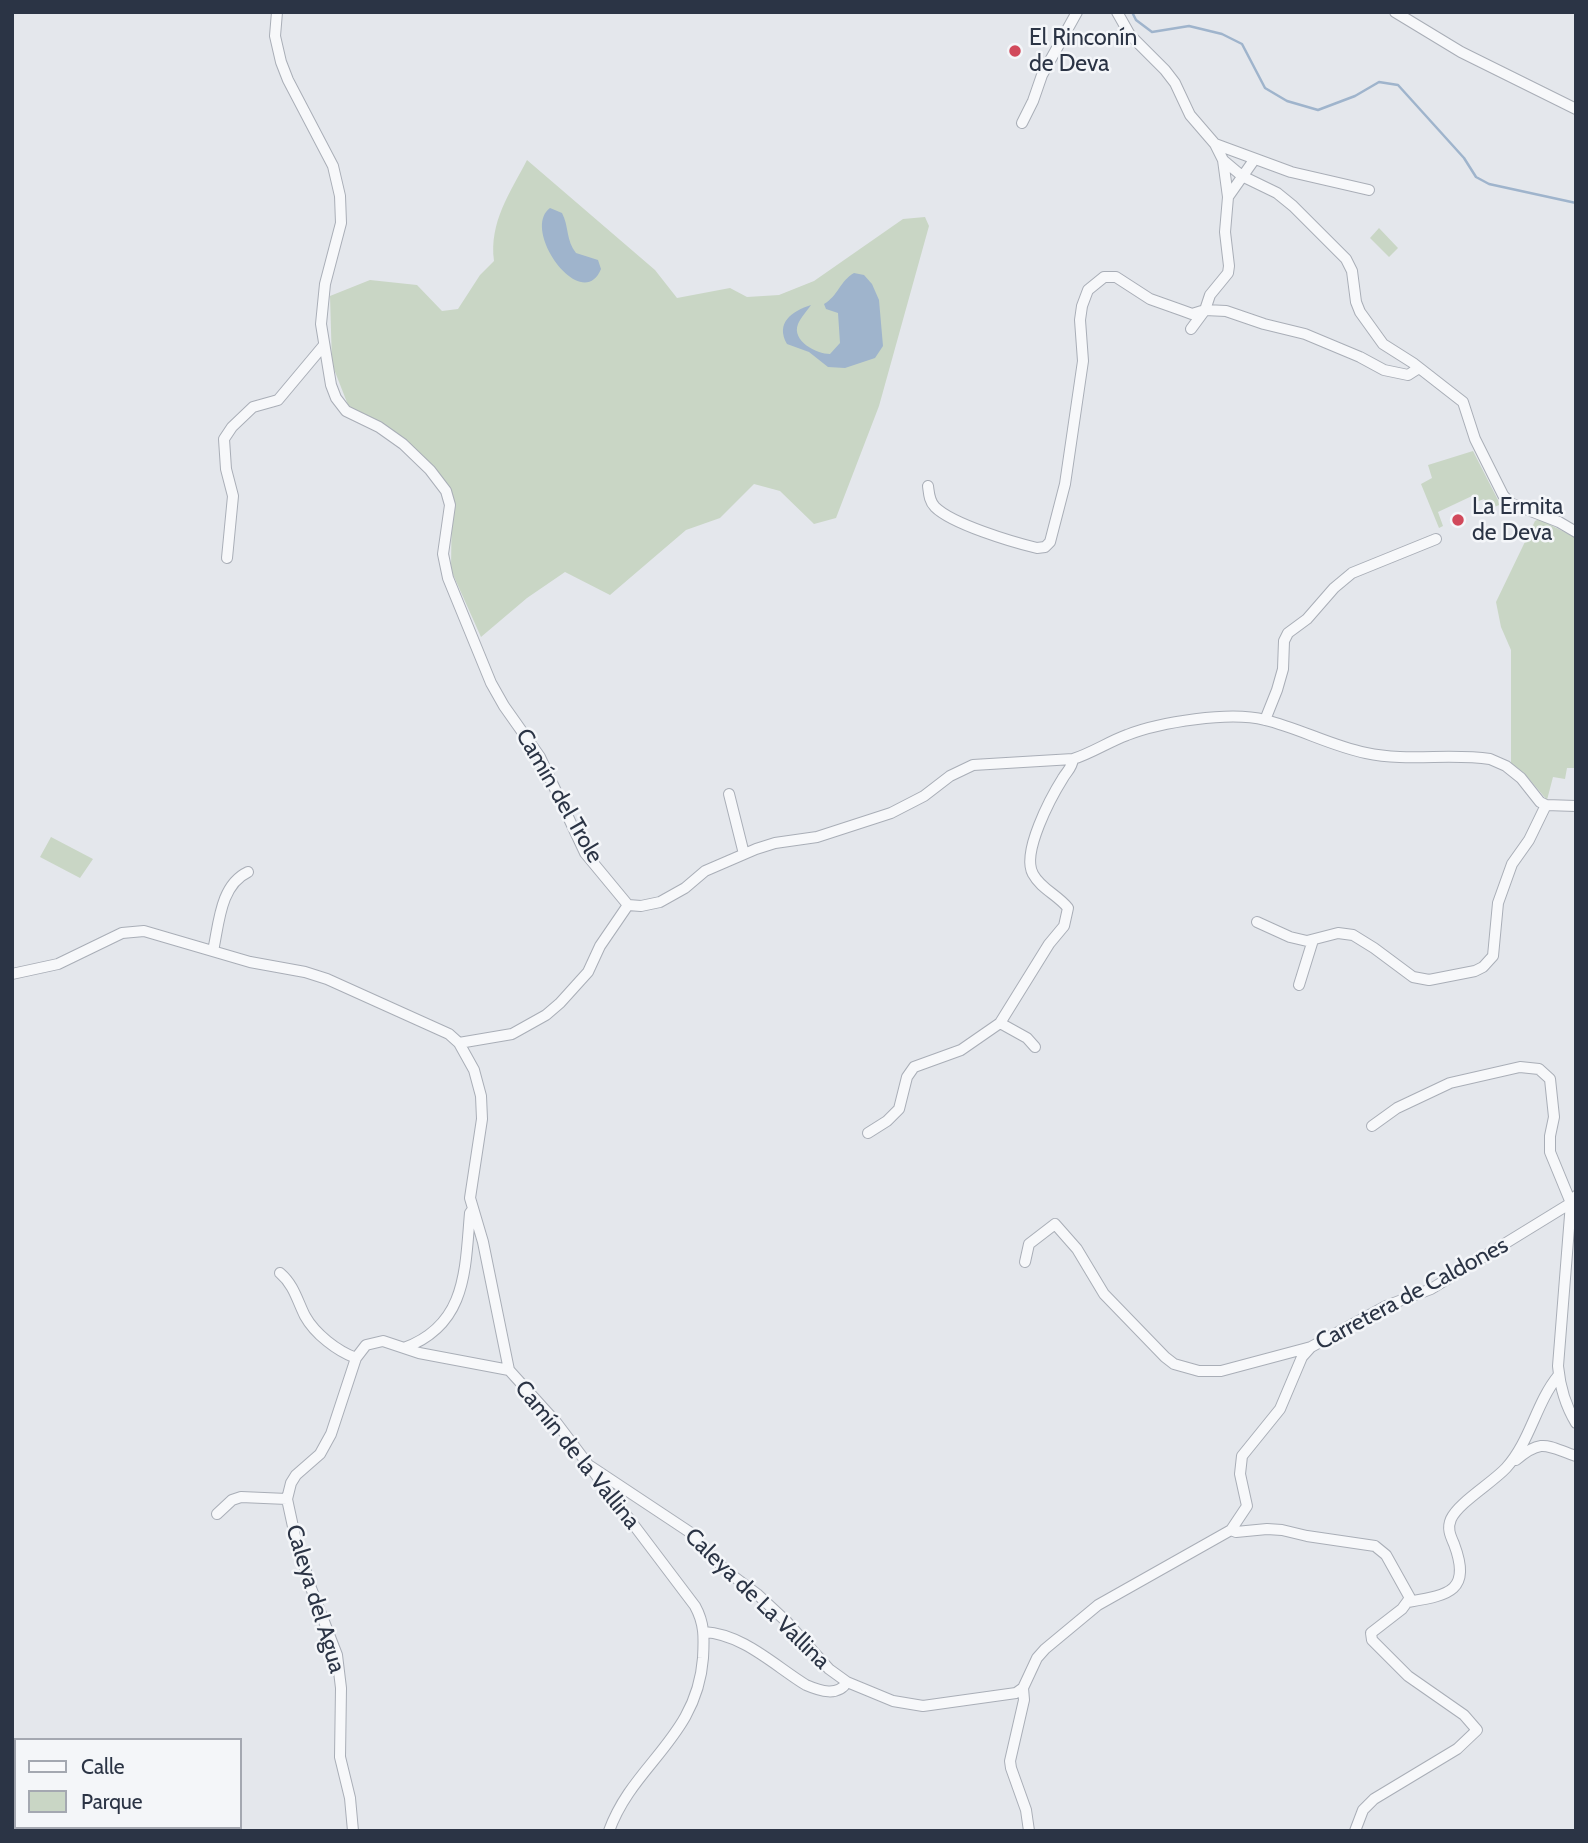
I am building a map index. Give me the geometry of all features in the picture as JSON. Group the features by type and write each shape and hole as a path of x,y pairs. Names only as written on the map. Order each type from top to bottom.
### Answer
{"street":[{"name":"Camín del Trole","path":"277,12 275,36 281,62 333,166 340,196 341,223 323,300 321,324 331,385 336,398 346,411 379,427 403,444 430,470 446,491 450,505 443,554 448,578 491,683 540,757 585,853 628,905"},
{"path":"1022,123 1042,75 1077,12"},
{"path":"1117,12 1130,35 1175,83 1190,115 1215,144 1223,159 1242,176 1285,200 1338,249 1352,271 1356,302 1367,324 1383,344 1463,402 1484,460 1508,501 1576,532"},
{"path":"1395,12 1461,52 1576,110"},
{"path":"1215,144 1291,172 1369,190"},
{"path":"1191,329 1205,310 1209,295 1224,279 1229,266 1225,232 1228,197 1223,159"},
{"path":"1228,197 1254,160"},
{"path":"928,486 929,498 935,507 969,527 1037,548 1045,547 1050,542 1065,484 1083,361 1080,320 1082,306 1088,290 1104,277 1116,277 1160,303 1192,314 1205,310 1226,311 1305,334 1384,370 1408,375 1419,368"},
{"path":"227,558 233,496 226,469 224,439 232,427 253,407 278,400 324,345"},
{"path":"1265,720 1278,690 1283,669 1284,641 1288,633 1307,619 1334,588 1352,573 1436,539"},
{"path":"12,974 58,964 122,933 135,930 158,934 250,962 327,979 449,1034 459,1042 512,1034 546,1015 588,972 600,946 628,905 641,906 660,902 685,888 705,871 775,843 810,839 869,821 924,796 950,776 973,765 1073,759 1088,755 1130,733 1210,718 1265,720 1367,754 1490,760 1507,766 1546,805 1576,806"},
{"path":"868,1133 887,1121 899,1109 907,1077 914,1067 961,1050 1000,1023 1067,919 1068,908 1037,881 1029,864 1037,833 1063,778 1072,766 1073,759"},
{"path":"729,794 744,854"},
{"path":"1257,922 1290,937 1313,940 1328,934 1353,935 1413,977 1424,980 1465,974 1483,967 1495,951 1498,903 1512,864 1529,840 1546,805"},
{"path":"213,951 227,893 238,878 248,872"},
{"path":"1299,985 1313,940"},
{"path":"1000,1023 1027,1038 1035,1047"},
{"name":"Camín de la Vallina","path":"459,1042 474,1070 481,1096 480,1144 470,1198 483,1242 509,1370 540,1403 695,1606 704,1632 701,1679 693,1704 671,1741 621,1801 609,1831"},
{"path":"1372,1126 1397,1108 1450,1083 1520,1067 1539,1069 1550,1079 1554,1117 1550,1136 1552,1160 1573,1200 1559,1384 1569,1413 1576,1423"},
{"name":"Carretera de Caldones","path":"1231,1530 1247,1506 1240,1474 1242,1456 1280,1409 1302,1357 1311,1347 1386,1306 1431,1289 1573,1200"},
{"path":"404,1348 422,1339 454,1309 464,1271 470,1213 474,1209"},
{"path":"1025,1262 1029,1244 1055,1224 1077,1249 1110,1301 1174,1364 1199,1371 1221,1371 1311,1347"},
{"path":"280,1273 292,1285 305,1315 316,1330 346,1354 356,1358 361,1349 377,1341 419,1353 509,1370"},
{"name":"Caleya del Agua","path":"353,1831 350,1798 340,1757 341,1688 337,1655 310,1588 287,1499 296,1475 320,1454 331,1434 356,1358"},
{"path":"1507,1467 1559,1375"},
{"path":"1355,1831 1363,1810 1374,1799 1457,1749 1477,1730 1464,1715 1408,1676 1372,1640 1371,1633 1408,1602 1446,1595 1458,1583 1461,1569 1449,1532 1451,1518 1460,1506 1521,1455 1540,1445 1554,1446 1576,1456"},
{"name":"Caleya de La Vallina","path":"584,1462 691,1533 725,1570 757,1594 787,1622 829,1669 847,1682 893,1701 923,1706 1016,1693 1023,1688"},
{"path":"217,1514 232,1500 242,1497 287,1499"},
{"path":"1029,1831 1026,1810 1010,1768 1024,1700 1023,1688 1037,1658 1045,1649 1098,1605 1231,1530 1236,1532 1267,1528 1381,1549 1407,1592 1410,1598 1408,1602"},
{"path":"704,1632 722,1635 746,1645 816,1689 836,1691 842,1689 847,1682"}],"green space":[{"path":"527,160 655,270 677,298 730,288 747,297 779,295 814,281 903,219 925,217 929,226 879,406 836,518 814,524 780,491 754,484 720,518 686,530 610,595 565,572 527,598 481,637 451,570 452,492 410,450 348,405 332,364 330,296 370,280 417,285 442,311 458,309 480,275 494,261 495,233 502,208"},
{"path":"1379,228 1398,248 1389,257 1370,238"},
{"path":"1473,451 1499,505 1490,509 1484,499 1476,502 1472,496 1438,512 1443,526 1439,528 1421,484 1432,478 1428,465"},
{"path":"1539,519 1576,538 1576,768 1567,768 1565,779 1553,777 1547,800 1524,773 1511,763 1511,650 1501,627 1496,602 1535,521"},
{"path":"51,837 93,859 80,878 40,857"}],"water":[{"path":"550,208 562,213 576,253 598,260 601,269 592,280 581,282 569,276 557,264 548,249 543,233 543,219"},
{"path":"854,273 864,275 872,284 879,300 883,346 875,358 845,368 828,367 809,352 787,344 783,330 787,319 811,305 798,324 798,336 812,349 830,354 840,343 838,313 826,309 824,304"}],"waterway":[{"path":"1132,12 1136,20 1152,32 1189,26 1222,34 1242,44 1265,88 1287,101 1318,110 1355,96 1379,82 1398,85 1464,158 1476,177 1489,184 1576,203"}],"place":[{"name":"El Rinconín de Deva","path":"1015,51"},
{"name":"La Ermita de Deva","path":"1458,520"}]}
